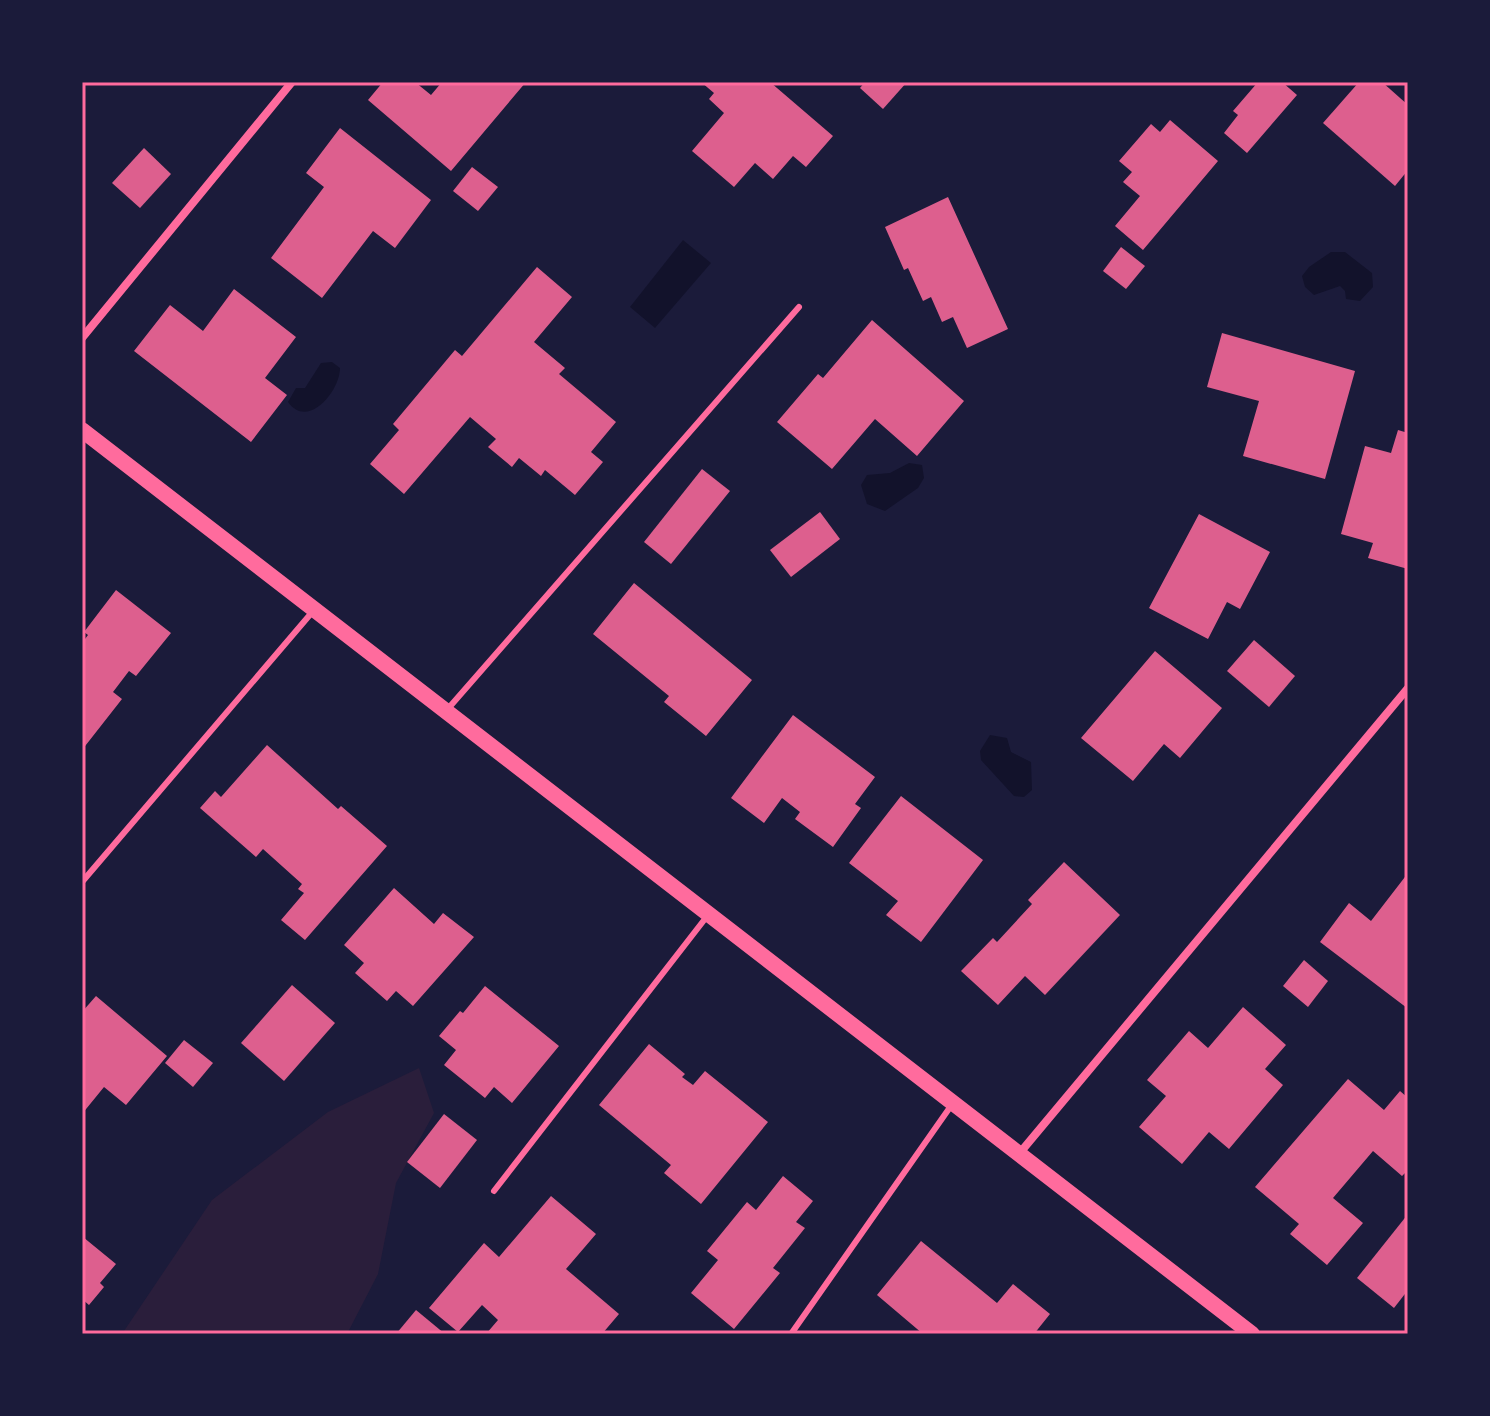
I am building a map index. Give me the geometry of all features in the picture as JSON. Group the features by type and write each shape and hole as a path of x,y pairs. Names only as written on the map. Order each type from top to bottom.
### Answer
{"main road":[{"path":"82,430 1252,1334"}],"street":[{"path":"82,338 292,82"},
{"path":"1019,1154 1408,688"}],"lane":[{"path":"446,711 799,307"},
{"path":"82,882 314,610"},
{"path":"494,1191 708,915"},
{"path":"791,1334 953,1103"}],"shaded area":[{"path":"683,240 711,263 655,328 630,307"},
{"path":"1331,252 1345,252 1372,273 1373,287 1360,301 1346,299 1345,291 1340,286 1314,295 1305,287 1302,276 1309,267"},
{"path":"332,362 340,368 329,396 313,410 296,410 288,402 296,388 305,388 321,363"},
{"path":"909,463 922,465 924,478 918,488 885,511 867,504 861,485 867,475 890,473"},
{"path":"990,735 1007,738 1011,752 1031,762 1032,790 1024,797 1014,796 981,760 980,751"},
{"path":"419,1068 434,1113 396,1183 378,1274 347,1334 122,1334 212,1200 328,1112"}],"building":[{"path":"383,82 415,82 431,95 442,82 526,82 451,171 368,100"},
{"path":"701,82 770,82 833,136 806,167 793,156 773,179 755,163 734,187 692,151 724,113 709,99 714,93"},
{"path":"865,82 907,82 883,109 860,88"},
{"path":"1258,82 1282,82 1297,95 1247,153 1224,133 1238,115 1233,111"},
{"path":"1359,82 1382,82 1408,105 1408,170 1395,186 1323,123"},
{"path":"1170,120 1218,161 1143,250 1115,226 1140,196 1123,182 1132,172 1119,161 1151,124 1160,132"},
{"path":"340,128 431,200 395,248 373,231 322,298 271,258 324,187 306,173"},
{"path":"144,148 171,174 140,208 112,183"},
{"path":"472,167 498,187 478,211 453,191"},
{"path":"948,197 1008,329 967,348 953,317 942,322 931,297 923,301 908,268 904,270 885,227"},
{"path":"1121,247 1145,266 1126,289 1103,271"},
{"path":"537,267 572,297 534,342 565,368 559,374 616,422 591,452 603,462 575,495 545,470 541,476 519,458 512,467 488,447 496,439 470,417 404,494 370,464 399,430 393,424 455,350 462,356"},
{"path":"234,289 296,337 265,378 287,395 251,442 134,351 170,305 203,331"},
{"path":"872,320 964,401 917,456 875,419 832,469 777,422 818,374 823,378"},
{"path":"1222,333 1355,371 1325,479 1243,456 1259,401 1207,387"},
{"path":"1398,430 1408,433 1408,569 1368,558 1373,543 1341,534 1365,446 1391,453"},
{"path":"702,469 730,491 671,564 644,542"},
{"path":"820,512 840,539 791,577 770,550"},
{"path":"1199,514 1270,552 1240,609 1227,602 1208,639 1149,608"},
{"path":"634,583 752,680 706,736 664,702 669,696 593,634"},
{"path":"116,590 171,633 136,676 129,671 113,692 122,699 82,750 82,643 88,635 84,632"},
{"path":"1254,640 1295,676 1269,707 1227,671"},
{"path":"1155,651 1222,708 1180,758 1164,744 1133,781 1081,738"},
{"path":"793,715 875,777 855,804 861,808 833,847 795,819 800,812 782,798 764,823 731,798"},
{"path":"267,745 338,809 341,806 387,846 305,940 281,920 304,893 298,889 302,884 263,849 256,857 200,808 215,791 221,797"},
{"path":"901,796 983,860 921,942 886,915 898,901 849,863"},
{"path":"1064,862 1120,915 1045,995 1025,976 998,1005 961,971 993,938 997,942 1032,904 1028,900"},
{"path":"1408,873 1407,1008 1320,942 1349,903 1371,921"},
{"path":"394,888 434,924 443,913 474,937 413,1006 396,991 387,1001 355,973 364,963 344,945"},
{"path":"1304,960 1328,981 1308,1007 1283,986"},
{"path":"292,985 335,1023 284,1081 241,1043"},
{"path":"485,986 559,1046 512,1103 494,1087 485,1098 444,1065 456,1050 439,1036"},
{"path":"96,996 167,1056 126,1105 104,1087 82,1114 82,1012"},
{"path":"1243,1007 1286,1045 1265,1069 1283,1085 1229,1149 1209,1132 1182,1164 1139,1127 1166,1096 1147,1080 1189,1031 1208,1048"},
{"path":"184,1040 213,1063 193,1087 165,1063"},
{"path":"649,1044 685,1074 682,1077 693,1085 705,1071 768,1122 701,1204 664,1173 671,1165 599,1105"},
{"path":"1348,1079 1384,1110 1400,1091 1408,1098 1408,1170 1402,1176 1373,1151 1333,1198 1363,1223 1327,1265 1290,1234 1299,1224 1255,1187"},
{"path":"444,1114 477,1140 440,1188 407,1162"},
{"path":"783,1176 813,1201 796,1222 805,1228 773,1268 780,1273 734,1329 691,1293 718,1260 707,1251 747,1202 756,1210"},
{"path":"551,1196 596,1234 566,1269 619,1314 602,1334 486,1334 498,1320 482,1305 458,1332 429,1308 484,1243 499,1257"},
{"path":"1408,1214 1408,1290 1394,1308 1357,1278"},
{"path":"83,1237 116,1264 100,1283 104,1287 89,1305 82,1299"},
{"path":"921,1241 997,1303 1013,1284 1050,1314 1034,1334 923,1334 877,1295"},
{"path":"416,1310 445,1334 396,1334"}]}
